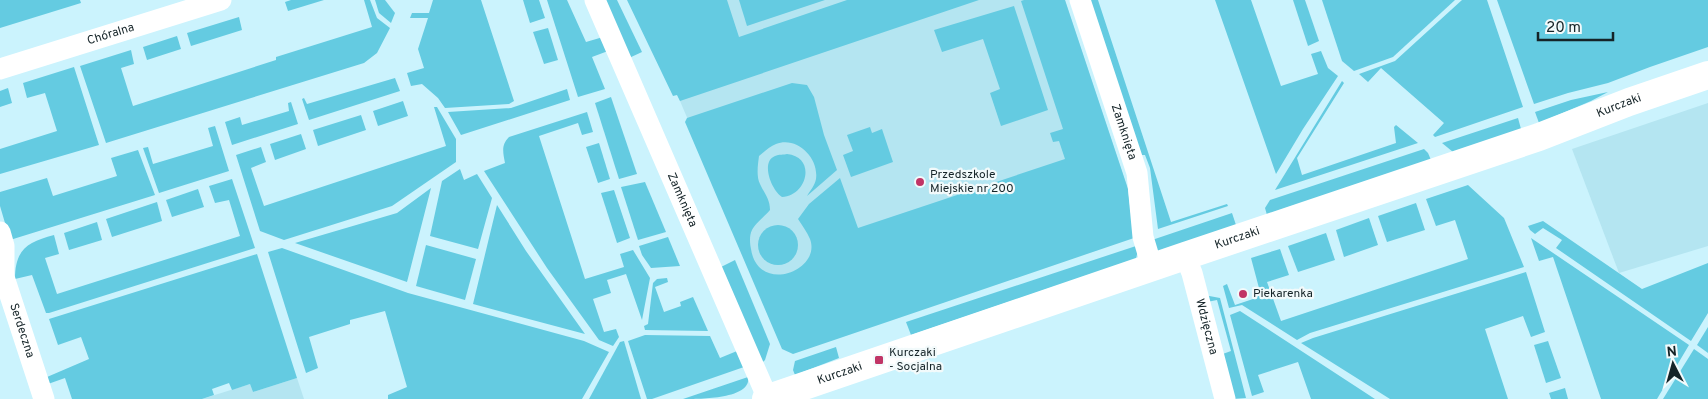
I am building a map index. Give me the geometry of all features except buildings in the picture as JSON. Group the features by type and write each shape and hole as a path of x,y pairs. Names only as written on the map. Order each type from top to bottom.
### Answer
{"street":[{"name":"Chóralna","path":"0,69 221,0"},
{"name":"Zamknięta","path":"595,0 767,399"},
{"name":"Zamknięta","path":"1080,0 1137,173 1144,237 1152,267"},
{"name":"Kurczaki","path":"767,399 1539,137 1629,102 1708,75"},
{"name":"Serdeczna","path":"0,232 4,246 4,277 44,399"},
{"name":"Wdzięczna","path":"1185,256 1192,274 1225,399"}],"shaded area":[{"path":"0,0 80,0 81,3 0,28"},
{"path":"291,0 324,0 288,11 285,2"},
{"path":"364,0 370,0 377,18 390,28 377,53 364,63 106,143 80,66 131,50 134,64 121,68 133,106 276,60 276,57 372,27"},
{"path":"375,0 385,0 395,13 391,23 379,13"},
{"path":"433,0 481,0 514,101 509,104 445,108 438,98 422,84 411,86 407,73 424,68 418,49 428,18 410,18 412,13 429,13"},
{"path":"523,0 539,0 545,18 530,23"},
{"path":"547,0 567,0 586,42 603,37 608,51 592,57 605,89 578,97"},
{"path":"604,0 617,0 642,52 629,58"},
{"path":"627,0 727,0 739,37 847,0 979,0 680,101 677,95 673,96"},
{"name":"Przedszkole Miejskie nr 200","path":"633,0 1065,0 1128,189 786,350 680,101"},
{"path":"739,0 825,0 747,26"},
{"path":"1065,0 1128,189 1134,238 793,354 782,349 685,122 687,118 792,83 807,85 814,97 824,135 837,170 807,196 814,186 816,171 814,164 805,151 792,143 784,142 767,149 759,156 758,174 770,210 753,228 750,237 751,249 756,263 765,271 776,274 788,273 807,261 811,251 810,239 798,219 809,204 840,178 858,228 1065,159 1059,141 1053,142 1050,133 1063,129 1021,1"},
{"path":"1087,0 1098,0 1171,222 1227,204 1228,206 1158,229 1150,168 1145,155 1138,155"},
{"path":"1215,0 1251,0 1281,86 1318,74 1311,54 1321,51 1328,68 1338,76 1276,174"},
{"path":"1293,0 1305,0 1319,41 1308,46"},
{"path":"1322,0 1455,0 1393,57 1354,71 1342,61"},
{"path":"1462,0 1487,0 1523,107 1435,137 1433,135 1444,123 1381,68 1368,82 1359,74 1395,61"},
{"path":"1497,0 1708,0 1708,47 1608,83 1534,104"},
{"path":"1014,6 1048,110 1001,126 990,93 1000,89 983,39 942,52 934,30"},
{"path":"239,17 242,30 191,46 187,33"},
{"path":"548,28 558,60 544,64 533,32"},
{"path":"177,36 181,49 147,60 143,47"},
{"path":"74,67 99,145 0,174 0,149 57,131 45,93 27,98 23,83"},
{"path":"395,78 400,91 309,120 302,99 304,98 307,104"},
{"path":"1342,81 1344,83 1297,158 1302,175 1396,143 1394,127 1396,125 1418,143 1275,190"},
{"path":"8,88 12,103 0,107 0,91"},
{"path":"567,89 570,100 461,135 448,112 511,108"},
{"path":"1608,92 1539,123 1535,112 1571,100"},
{"path":"611,97 637,174 619,179 595,103"},
{"path":"403,101 408,116 378,126 373,111"},
{"path":"291,102 298,124 232,145 225,122 240,117 242,125 289,111 288,103"},
{"path":"1708,103 1708,246 1619,273 1572,149"},
{"path":"434,107 437,107 456,139 456,162 392,206 284,240 260,231 236,155 261,147 266,162 251,168 264,206 446,146"},
{"path":"587,112 593,132 582,135 578,123 539,136 585,279 624,267 620,254 633,250 650,278 642,320 626,274 607,280 611,293 593,299 604,332 616,329 619,337 613,346 599,340 547,268 484,171 505,163 503,152 506,140 509,137"},
{"path":"361,115 366,130 318,146 313,130"},
{"path":"1518,118 1521,129 1453,152 1442,143"},
{"path":"215,126 229,171 159,193 143,148 148,147 153,164 213,146 208,128"},
{"path":"870,127 872,133 882,129 893,162 851,177 843,155 853,151 847,135"},
{"path":"301,134 306,149 275,160 270,144"},
{"path":"599,143 610,179 598,183 586,147"},
{"path":"1424,149 1431,160 1267,215 1265,208 1270,200"},
{"path":"138,150 155,195 10,240 0,206 0,192 47,178 53,196 117,176 111,158"},
{"path":"787,154 796,157 802,162 805,176 798,190 791,195 782,197 771,183 768,164 775,156"},
{"path":"460,169 464,180 477,174 492,198 478,249 430,236 442,181"},
{"path":"232,179 255,248 49,313 46,313 32,275 15,279 17,261 24,249 30,244 54,235 59,254 45,258 57,294 240,236 229,200 215,203 209,186"},
{"path":"645,182 666,232 638,240 621,187"},
{"path":"1468,185 1504,218 1524,267 1310,333 1297,340 1242,305 1229,308 1223,286 1227,284 1235,305 1256,298 1254,291 1259,288 1251,258 1280,249 1289,275 1267,282 1281,321 1468,259 1455,220 1436,226 1426,199"},
{"path":"431,188 407,282 295,243 397,213"},
{"path":"198,189 204,207 172,217 166,200"},
{"path":"614,190 630,238 617,243 601,193"},
{"path":"157,202 162,221 112,237 106,219"},
{"path":"1416,203 1425,230 1387,242 1378,216"},
{"path":"497,205 526,251 585,334 473,304"},
{"path":"1232,213 1236,225 1158,252 1152,240"},
{"path":"1369,218 1378,245 1344,257 1336,230"},
{"path":"1543,221 1642,289 1708,263 1708,313 1691,341 1556,248 1562,240 1543,228 1535,234 1528,226"},
{"path":"97,222 102,240 69,250 64,233"},
{"path":"778,225 792,231 798,245 792,259 778,265 764,259 758,245 764,231"},
{"path":"1326,233 1335,260 1298,272 1288,246"},
{"path":"668,237 680,266 651,268 642,255 639,246"},
{"path":"1531,238 1689,345 1657,399 1601,399 1553,257 1539,261"},
{"path":"426,245 476,259 465,300 416,286"},
{"path":"1139,245 1136,259 911,335 906,322"},
{"path":"282,248 408,293 584,341 609,352 582,399 388,399 388,395 407,387 385,311 350,320 350,324 309,337 318,368 306,373 268,252"},
{"path":"257,254 297,378 253,392 250,384 232,390 229,383 212,389 214,395 202,399 72,399 65,378 48,384 47,377 89,359 81,337 58,345 49,319"},
{"path":"735,260 770,344 765,360 761,364 719,268"},
{"path":"1526,272 1545,332 1531,337 1523,316 1485,329 1508,399 1390,399 1301,343 1313,338"},
{"path":"667,278 668,282 655,287 664,312 681,306 680,302 693,297 708,331 645,330 644,326 648,324 653,283 657,279"},
{"path":"1204,295 1220,298 1246,398 1232,399 1220,355 1231,351 1217,300 1207,302"},
{"path":"1240,311 1375,399 1311,399 1298,362 1258,375 1264,392 1252,396 1230,315"},
{"path":"1708,327 1708,353 1697,345"},
{"path":"645,335 710,336 720,358 737,351 744,367 652,399 647,399 628,341"},
{"path":"624,341 641,399 589,399 620,342"},
{"path":"1548,341 1561,378 1546,383 1534,345"},
{"path":"836,347 839,358 795,375 793,370 795,361"},
{"path":"1694,349 1708,359 1708,399 1663,399"},
{"path":"748,377 747,384 742,390 734,394 712,398 683,399"},
{"path":"297,378 304,399 202,399 250,384 253,392"},
{"path":"1565,388 1568,399 1551,399 1549,393"}],"place":[{"name":"Przedszkole Miejskie nr 200","path":"920,182"},
{"name":"Piekarenka","path":"1243,294"},
{"name":"Kurczaki - Socjalna","path":"879,360"}]}
